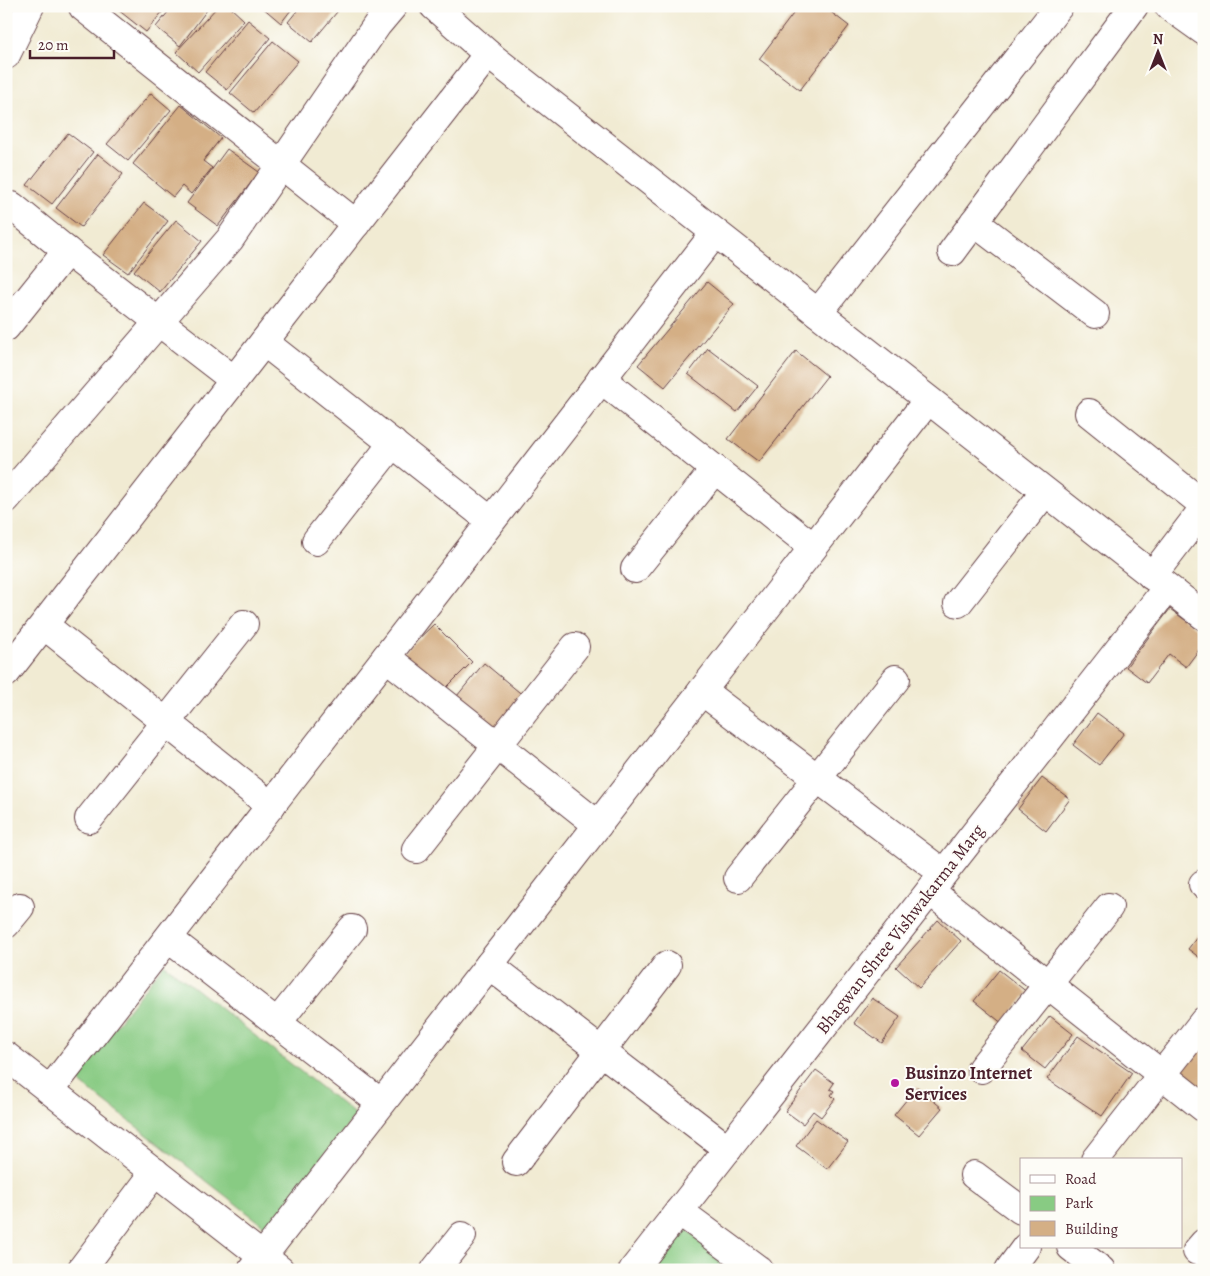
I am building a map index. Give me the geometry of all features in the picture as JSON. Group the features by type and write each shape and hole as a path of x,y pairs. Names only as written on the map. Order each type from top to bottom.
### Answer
{"street":[{"path":"6,55 30,6"},
{"path":"6,499 230,239 378,25 394,6"},
{"path":"434,6 488,54 1204,616"},
{"path":"818,313 1059,6"},
{"path":"952,252 1134,6"},
{"path":"1170,6 1204,31"},
{"path":"83,7 356,224"},
{"path":"6,673 488,54"},
{"path":"12,206 234,380"},
{"path":"974,222 1095,314"},
{"path":"50,1090 715,233"},
{"path":"6,327 67,251"},
{"path":"264,342 491,521"},
{"path":"601,379 814,547"},
{"path":"6,1056 155,1172 265,1265 381,1103 928,400"},
{"path":"1089,413 1204,507"},
{"path":"316,542 393,443"},
{"path":"635,569 715,469"},
{"path":"958,603 1045,492"},
{"name":"Bhagwan Shree Vishwakarma Marg","path":"633,1270 937,882 1159,582 1204,507"},
{"path":"89,819 244,624"},
{"path":"44,625 271,806"},
{"path":"416,849 575,647"},
{"path":"386,657 598,824"},
{"path":"738,878 896,679"},
{"path":"702,691 817,778 937,882 1048,984 1204,1108"},
{"path":"982,1070 1109,907"},
{"path":"278,1023 352,929"},
{"path":"169,939 381,1103"},
{"path":"488,965 728,1148"},
{"path":"516,1162 667,965"},
{"path":"1097,1158 1204,1021"},
{"path":"81,1270 155,1172"},
{"path":"974,1174 1020,1209"},
{"path":"679,1211 759,1270"},
{"path":"436,1270 462,1236"},
{"path":"1009,1270 1025,1248"},
{"path":"1072,1248 1101,1270"}],"green space":[{"path":"164,964 356,1115 267,1228 74,1078"},
{"path":"679,1223 739,1270 642,1270"}],"building":[{"path":"119,6 167,6 146,32 117,9"},
{"path":"173,6 210,6 180,46 156,27"},
{"path":"218,6 229,6 244,20 198,72 176,52"},
{"path":"261,6 294,6 281,23"},
{"path":"301,6 342,6 312,42 288,22"},
{"path":"799,6 823,6 849,26 800,90 759,59"},
{"path":"248,20 270,38 227,90 205,72"},
{"path":"273,41 298,61 254,113 230,93"},
{"path":"151,93 171,110 128,161 107,144"},
{"path":"181,105 221,138 203,161 212,168 191,194 182,186 173,197 133,164"},
{"path":"68,133 93,152 52,204 27,185"},
{"path":"227,149 259,172 218,226 187,203"},
{"path":"98,154 123,174 81,227 56,208"},
{"path":"144,203 168,221 128,273 103,255"},
{"path":"176,220 202,241 160,292 134,271"},
{"path":"707,282 734,304 665,387 638,365"},
{"path":"708,348 758,386 737,412 688,374"},
{"path":"796,351 827,376 759,462 728,439"},
{"path":"1170,609 1204,634 1204,643 1186,667 1169,654 1147,683 1126,667"},
{"path":"434,624 472,662 442,692 404,653"},
{"path":"484,663 525,697 497,730 457,696"},
{"path":"1097,713 1124,733 1099,765 1073,745"},
{"path":"1042,778 1070,799 1046,831 1018,809"},
{"path":"938,920 961,941 919,988 896,967"},
{"path":"1204,928 1204,961 1188,949"},
{"path":"999,970 1028,993 1003,1024 974,1001"},
{"path":"872,998 900,1017 882,1043 854,1023"},
{"path":"1050,1016 1073,1034 1045,1069 1022,1051"},
{"path":"1078,1036 1132,1073 1102,1116 1047,1079"},
{"path":"1204,1044 1204,1092 1180,1072"},
{"path":"816,1070 834,1083 830,1089 834,1091 831,1095 835,1099 821,1117 813,1111 803,1124 785,1111"},
{"path":"917,1087 942,1108 919,1135 894,1115"},
{"path":"816,1119 848,1142 827,1169 796,1146"}],"place":[{"name":"Businzo Internet Services","path":"895,1083"}]}
